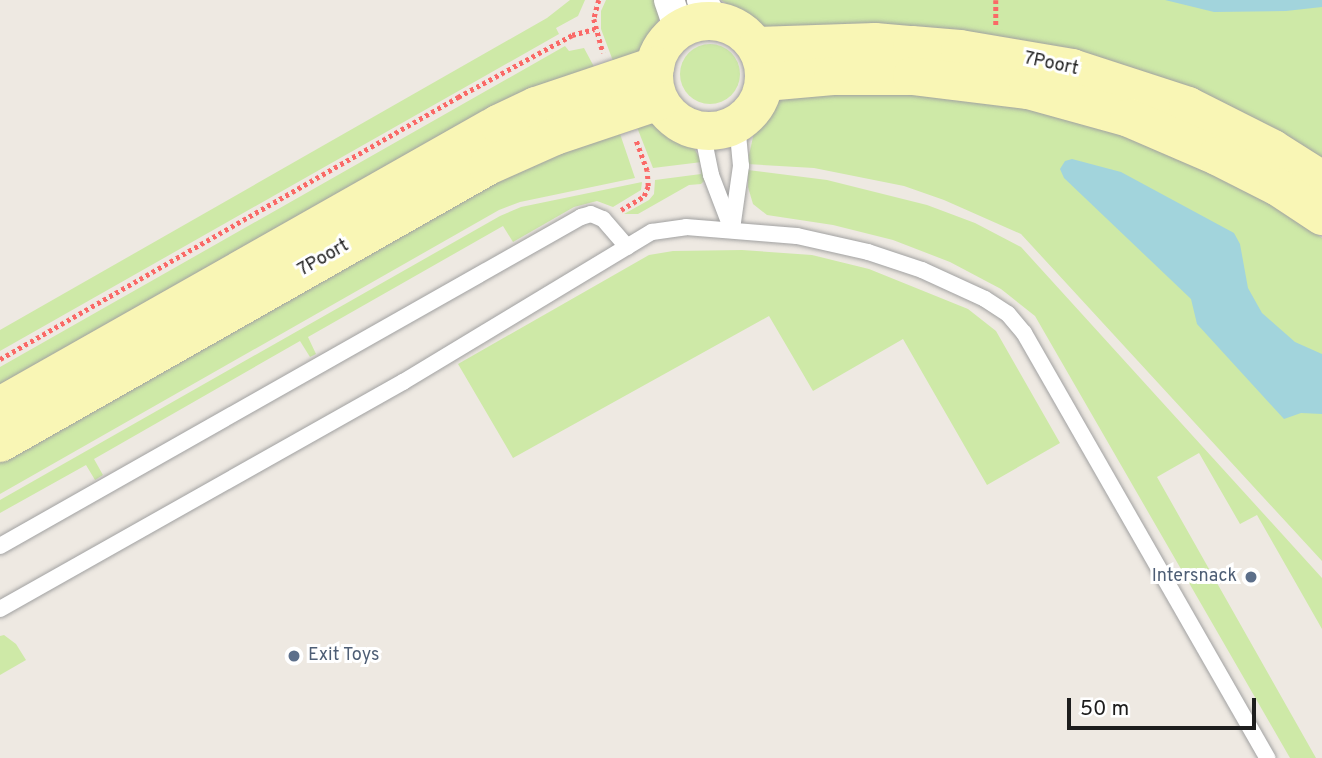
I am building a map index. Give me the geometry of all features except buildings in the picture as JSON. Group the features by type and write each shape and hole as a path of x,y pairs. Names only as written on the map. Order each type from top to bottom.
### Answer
{"street":[{"path":"691,12 738,28 761,64 755,106 720,127 685,126 670,115 657,83 663,44 691,12"},
{"name":"7Poort","path":"761,64 887,43 960,48 1072,68 1188,106 1273,149 1322,180"},
{"name":"7Poort","path":"761,64 833,76 912,76 979,83 1055,97 1129,118 1217,156 1278,187 1322,216"},
{"name":"7Poort","path":"0,406 498,124 536,106 657,83"},
{"name":"7Poort","path":"0,443 488,166 555,136 657,83"}],"lane":[{"path":"720,127 711,175 732,229"},
{"path":"720,127 741,166 732,229"},
{"path":"0,545 581,217 591,214 603,219 627,247"},
{"path":"0,609 403,382 652,232 686,227 797,236 868,252 922,270 985,299 1009,314 1024,333 1266,758"}],"path":[{"path":"0,359 458,97 572,35 594,29"}],"green space":[{"path":"570,0 585,0 578,16 556,28 559,34 0,351 0,330 547,18"},
{"path":"606,0 659,0 659,19 647,45 616,69 601,29 601,11"},
{"path":"721,0 1322,0 1322,174 761,27"},
{"path":"710,44 727,49 735,57 740,74 735,91 727,99 710,104 693,99 685,91 680,74 685,57 693,49"},
{"path":"565,46 569,51 584,48 599,76 0,398 0,367"},
{"path":"926,84 1151,133 1297,218 1322,238 1322,561 1021,234 944,200 904,186 814,168 747,164 755,128 779,100"},
{"path":"633,117 650,120 680,137 692,145 702,162 653,168"},
{"path":"616,122 635,178 520,202 499,210 0,494 0,453 480,178"},
{"path":"701,168 705,168 705,180 701,184 689,185 638,214 624,214 649,200 654,194 655,180 701,174"},
{"path":"748,170 827,180 927,205 975,223 1021,247 1322,578 1322,629 1257,515 1240,524 1199,453 1157,477 1316,758 1290,758 1035,316 1001,289 950,262 893,240 833,225 767,215 753,204 748,187"},
{"path":"642,182 641,190 613,207 597,201 574,207 513,242 503,226 308,337 316,354 310,357 300,341 94,459 103,475 95,480 86,465 0,513 0,500 500,216 521,207"},
{"path":"742,250 812,255 869,269 968,309 996,331 1060,443 987,485 903,339 813,391 769,316 513,458 458,364 649,255 673,251"},
{"path":"4,635 16,644 26,660 0,675 0,636"}],"water":[{"path":"1165,0 1322,0 1322,7 1286,11 1214,12"},
{"path":"1072,159 1121,172 1234,233 1240,244 1248,288 1262,313 1295,342 1322,354 1322,414 1301,413 1284,419 1197,324 1191,299 1064,178 1060,169 1065,161"}],"place":[{"name":"Intersnack","path":"1251,577"},
{"name":"Exit Toys","path":"294,656"}]}
